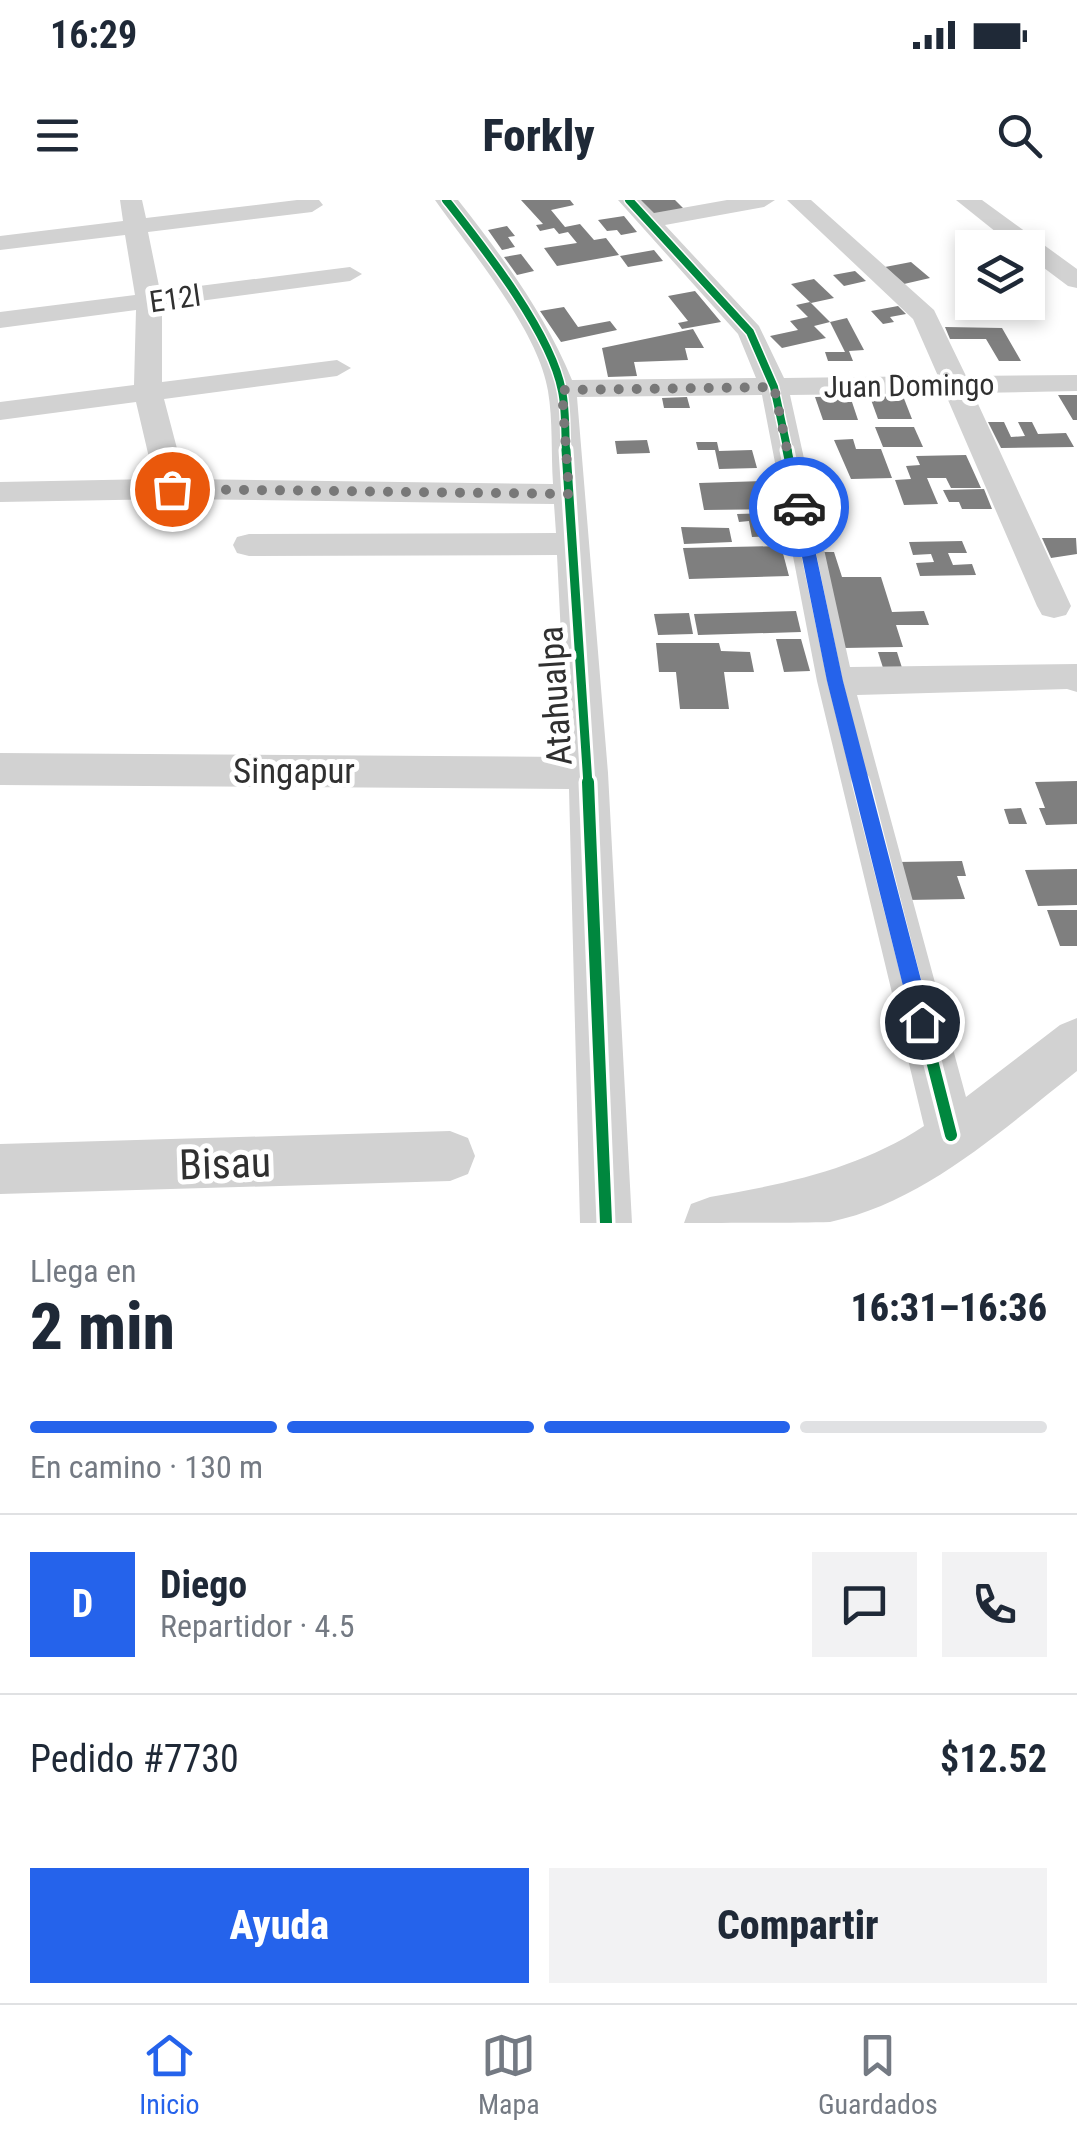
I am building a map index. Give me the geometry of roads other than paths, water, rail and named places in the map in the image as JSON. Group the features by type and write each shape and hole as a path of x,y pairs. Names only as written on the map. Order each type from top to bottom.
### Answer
{"street":[{"name":"Atahualpa","path":"446,200 476,238 544,342 562,390 588,773 606,1223"},
{"path":"640,210 764,200"},
{"path":"798,200 926,316 1054,606"},
{"path":"967,200 1077,281"},
{"path":"0,243 134,213 312,205"},
{"path":"640,210 750,332 774,387 835,681 950,1135"},
{"path":"134,213 149,303 148,390 172,489"},
{"name":"E12l","path":"0,320 350,274"},
{"path":"0,412 337,368"},
{"name":"Juan Domingo","path":"562,390 1077,383"},
{"path":"0,492 172,489 569,494"},
{"path":"249,544 570,544"},
{"path":"835,681 1069,675 1077,678"},
{"name":"Singapur","path":"0,769 588,773"},
{"path":"710,1223 787,1210 884,1177 950,1135 1077,1041"},
{"name":"Bisau","path":"0,1169 450,1156"}]}
